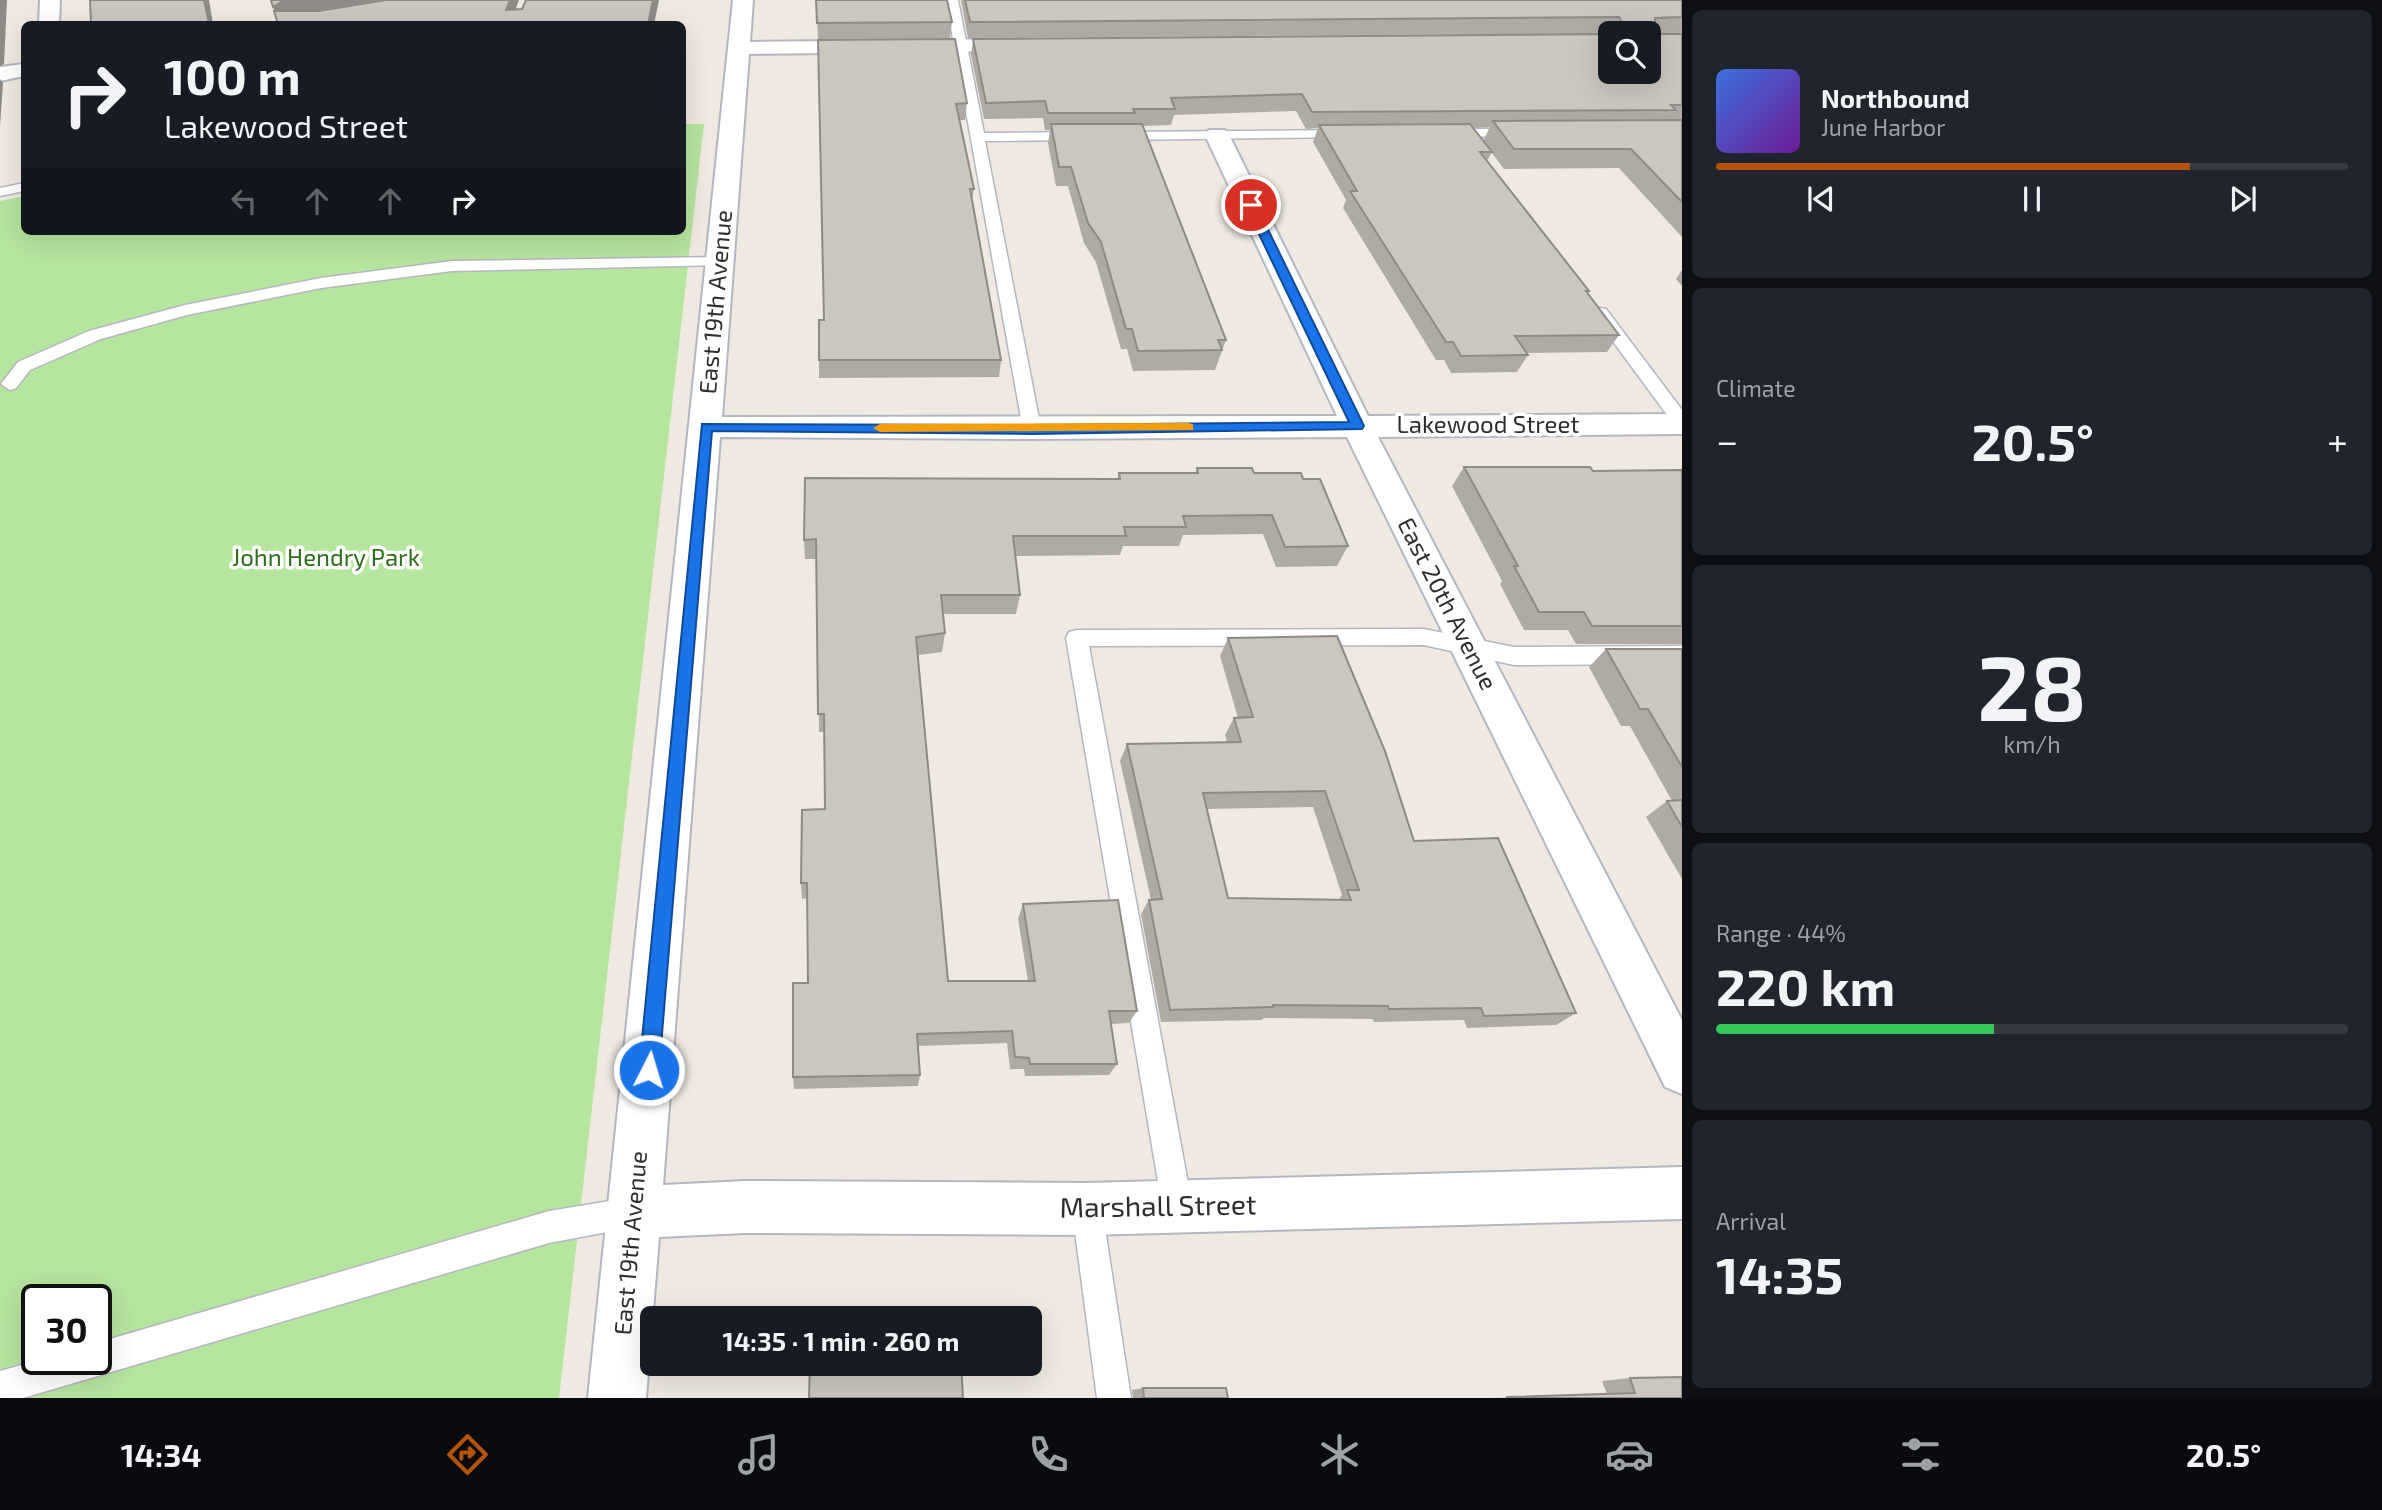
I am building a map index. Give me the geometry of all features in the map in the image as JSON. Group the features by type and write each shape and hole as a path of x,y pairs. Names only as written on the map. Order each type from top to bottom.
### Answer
{"street":[{"path":"48,21 50,0"},
{"name":"East 19th Avenue","path":"617,1398 743,0"},
{"path":"740,48 1044,45"},
{"path":"0,74 21,70"},
{"name":"East 20th Avenue","path":"1217,135 1358,426 1682,1070"},
{"name":"Lakewood Street","path":"706,427 1032,429 1682,423"},
{"name":"Marshall Street","path":"634,1212 745,1207 1087,1209 1682,1194"}],"lane":[{"path":"952,0 1032,429"},
{"path":"1427,134 1471,139 1534,133"},
{"path":"978,137 1361,134"},
{"path":"0,192 21,188"},
{"path":"10,384 23,366 95,335 185,310 321,283 452,266 719,262"},
{"path":"1591,300 1682,423"},
{"path":"1177,1205 1077,638 1424,636 1514,656 1682,655"},
{"path":"1087,1209 1114,1398"},
{"path":"0,1388 548,1227 634,1212"}],"green space":[{"name":"John Hendry Park","path":"686,124 704,124 559,1398 0,1398 0,201 21,197 21,235 686,235"}],"building":[{"path":"90,0 204,0 208,21 91,21"},
{"path":"271,0 284,0 273,7"},
{"path":"386,0 510,0 506,10 522,9 526,0 653,0 649,21 277,21 274,11 319,11"},
{"path":"816,0 947,0 952,22 817,23"},
{"path":"965,0 1682,0 1682,17 1655,18 1655,21 1621,21 1619,17 970,22"},
{"path":"1598,34 1598,84 1661,84 1661,34 1682,34 1682,105 1671,105 1676,110 1312,112 1302,94 1171,98 1175,109 1133,109 1135,113 1048,113 1045,101 986,103 973,39"},
{"path":"955,39 967,103 956,104 974,189 970,189 1001,360 819,360 819,320 824,320 818,40"},
{"path":"1682,120 1682,202 1631,149 1514,149 1493,121"},
{"path":"1051,124 1142,124 1226,340 1218,340 1222,350 1138,351 1132,329 1126,329 1101,242 1088,223 1071,167 1059,167"},
{"path":"1470,124 1492,152 1480,152 1589,291 1586,291 1619,335 1515,336 1528,355 1461,356 1453,342 1446,342 1350,191 1357,191 1319,125"},
{"path":"1464,467 1590,467 1593,471 1682,470 1682,626 1592,626 1584,612 1539,612 1514,566 1518,566"},
{"path":"1197,468 1252,468 1254,473 1301,473 1303,479 1320,479 1348,546 1285,547 1272,515 1183,516 1186,527 1124,527 1126,536 1013,536 1020,595 941,595 945,633 916,637 948,981 1035,981 1023,904 1118,900 1137,1011 1109,1011 1117,1064 1030,1064 1029,1058 1015,1057 1012,1031 917,1034 920,1075 793,1077 793,983 808,983 807,883 801,883 802,810 825,809 824,714 818,714 816,539 804,540 805,478 1120,479 1119,473 1198,473"},
{"path":"1337,636 1385,751 1414,841 1498,838 1576,1013 1484,1016 1481,1008 1389,1009 1388,1006 1273,1005 1170,1010 1149,900 1162,899 1127,744 1241,742 1234,718 1253,717 1228,638","holes":["1325,791 1359,890 1347,890 1351,900 1228,898 1203,793"]},
{"path":"1606,649 1682,649 1682,767 1648,709 1640,709"},
{"path":"1682,800 1682,827 1667,801"},
{"path":"810,1376 962,1376 963,1398 809,1398"},
{"path":"1682,1377 1682,1398 1507,1398 1635,1393 1630,1378"},
{"path":"1143,1388 1226,1388 1228,1398 1144,1398"}],"slow traffic":[{"path":"880,428 1188,427"}],"route":[{"path":"649,1070 706,427 1032,429 1358,426 1251,205"}]}
